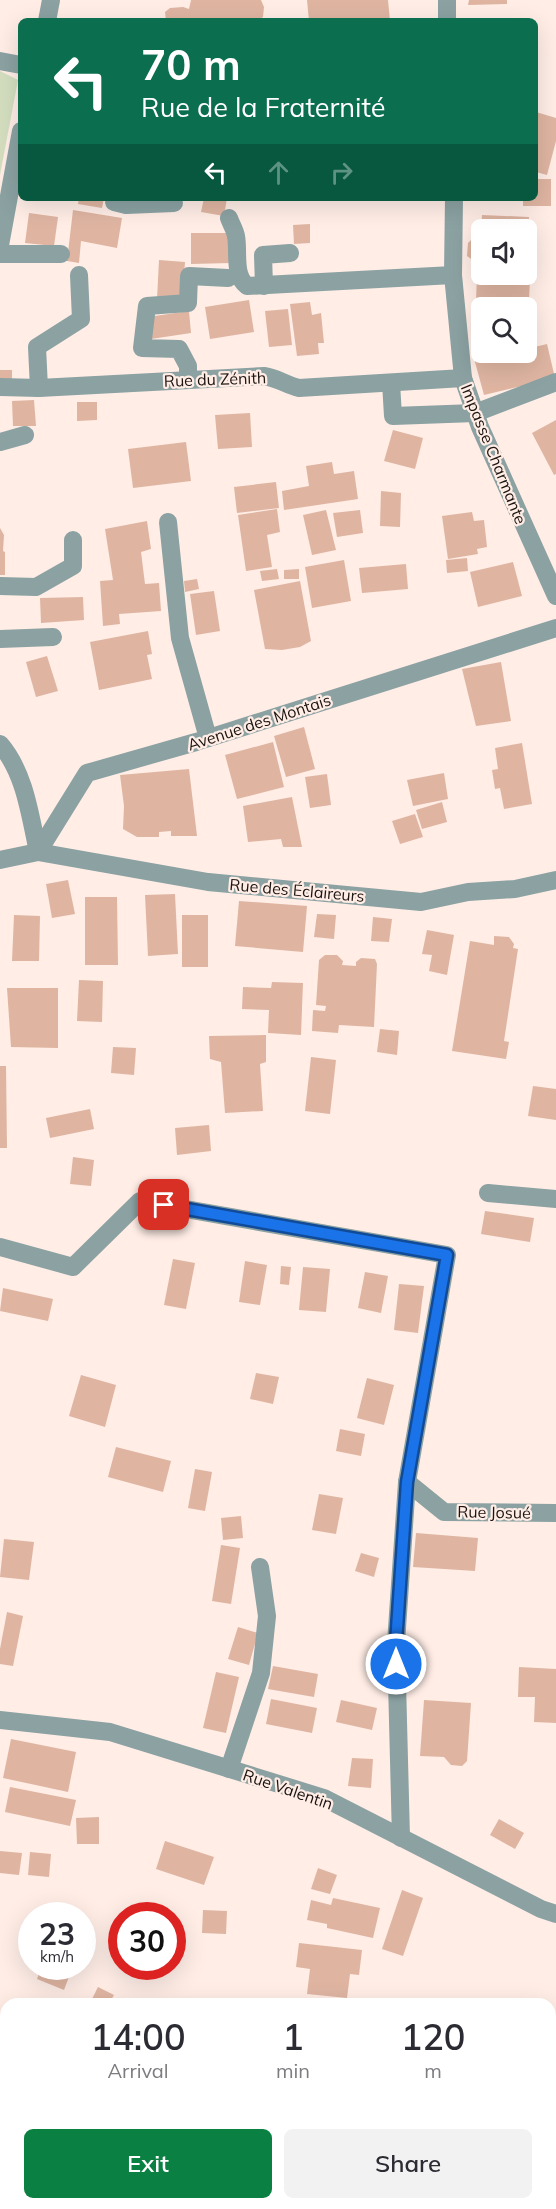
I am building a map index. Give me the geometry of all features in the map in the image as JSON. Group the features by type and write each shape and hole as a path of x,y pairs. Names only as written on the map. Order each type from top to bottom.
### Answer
{"street":[{"path":"48,18 51,0"},
{"path":"447,0 447,18"},
{"path":"0,61 18,64"},
{"path":"0,245 18,147"},
{"path":"114,201 126,205 174,203"},
{"name":"Impasse Charmante","path":"454,201 453,275 463,378 503,480 556,596"},
{"path":"228,218 236,233 241,280 247,286 453,275"},
{"path":"264,286 263,255 290,253"},
{"path":"0,254 61,254"},
{"path":"39,388 37,347 81,319 79,275"},
{"path":"188,379 188,366 179,349 142,348 147,306 188,303 189,276 228,278"},
{"name":"Rue du Zénith","path":"0,387 39,388 264,376 282,380 289,386 299,388 463,378"},
{"path":"391,383 393,416 475,412 556,382"},
{"path":"0,442 25,435"},
{"path":"168,522 180,638 208,738"},
{"path":"0,586 36,586 73,566 73,540"},
{"name":"Avenue des Montais","path":"38,852 87,773 208,738 556,628"},
{"path":"0,639 53,637"},
{"path":"0,744 11,757 27,798 38,852 0,860"},
{"name":"Rue des Éclaireurs","path":"38,852 208,882 421,902 468,892 515,889 556,880"},
{"path":"488,1193 556,1199"},
{"path":"0,1247 73,1268 140,1201 447,1255 407,1482 396,1643 401,1838"},
{"name":"Rue Josué","path":"407,1482 444,1512 556,1513"},
{"path":"229,1769 261,1673 267,1616 260,1567"},
{"name":"Rue Valentin","path":"0,1720 110,1732 324,1798 541,1909 556,1914"}],"green space":[{"path":"0,71 18,80 0,175"}],"building":[{"path":"191,0 261,0 264,7 261,18 166,18 165,12 170,8 189,9"},
{"path":"307,0 388,0 390,18 309,18"},
{"path":"469,0 507,0 507,4 468,5"},
{"path":"538,113 556,118 556,141 547,175 538,173"},
{"path":"538,179 551,179 551,206 523,206 523,201 538,201"},
{"path":"78,201 103,201 102,208 78,204"},
{"path":"203,201 226,201 224,216 201,212"},
{"path":"73,210 122,218 117,248 81,241 79,263 67,261"},
{"path":"29,213 58,217 54,246 25,243"},
{"path":"482,215 529,217 529,219 482,219"},
{"path":"310,224 310,243 294,244 293,225"},
{"path":"191,233 231,233 231,263 191,264"},
{"path":"471,240 471,259 467,256 468,243"},
{"path":"159,260 185,262 182,301 157,299"},
{"path":"477,285 530,285 529,297 476,297"},
{"path":"249,300 254,332 210,339 205,307"},
{"path":"310,302 312,315 321,313 324,343 318,343 319,354 297,356 290,304"},
{"path":"288,309 292,345 269,347 265,311"},
{"path":"189,311 191,333 151,339 148,317"},
{"path":"547,344 555,378 484,395 475,363 537,363 537,346"},
{"path":"0,370 12,370 12,381 0,380"},
{"path":"34,400 36,426 13,426 12,401"},
{"path":"77,402 97,402 97,420 77,421"},
{"path":"250,413 252,447 218,449 215,415"},
{"path":"556,420 556,474 554,475 532,433"},
{"path":"393,430 423,438 415,469 384,461"},
{"path":"186,442 191,481 133,488 128,449"},
{"path":"332,462 334,474 354,471 358,499 284,510 282,491 309,486 306,466"},
{"path":"276,482 279,508 237,513 234,487"},
{"path":"381,491 401,493 400,527 380,526"},
{"path":"277,509 280,532 267,535 272,567 246,571 238,515"},
{"path":"326,510 336,550 312,555 303,515"},
{"path":"360,510 363,533 337,537 333,513"},
{"path":"472,512 474,521 484,520 487,547 477,549 478,554 448,559 442,516"},
{"path":"147,521 151,549 141,552 145,584 159,583 161,611 119,614 120,624 103,626 100,581 113,580 105,529"},
{"path":"0,528 4,535 5,575 0,575"},
{"path":"467,558 468,571 447,573 446,560"},
{"path":"344,560 351,601 312,608 305,567"},
{"path":"513,562 522,596 478,607 470,572"},
{"path":"406,564 408,589 362,593 359,568"},
{"path":"277,569 279,579 262,581 260,571"},
{"path":"299,569 299,579 284,579 284,570"},
{"path":"197,579 199,589 185,592 184,581"},
{"path":"300,581 311,641 300,647 282,650 265,649 254,590"},
{"path":"214,591 220,631 196,635 190,594"},
{"path":"83,597 84,620 41,623 40,598"},
{"path":"148,631 152,654 147,655 152,679 99,690 90,642"},
{"path":"47,656 58,691 36,697 26,662"},
{"path":"501,662 511,721 476,726 462,669"},
{"path":"304,727 315,769 286,777 274,736"},
{"path":"273,742 284,787 237,799 225,755"},
{"path":"522,743 532,804 504,809 500,788 495,789 492,770 498,769 495,748"},
{"path":"189,769 197,836 171,836 171,831 159,832 159,837 137,837 123,829 124,806 120,775"},
{"path":"444,773 448,799 413,806 407,780"},
{"path":"327,774 331,805 310,808 305,777"},
{"path":"292,797 302,847 283,847 281,839 248,842 243,806"},
{"path":"442,802 447,822 422,829 416,810"},
{"path":"415,814 423,837 400,844 392,821"},
{"path":"68,880 75,914 52,918 46,884"},
{"path":"175,894 178,954 148,956 145,895"},
{"path":"85,897 117,897 118,965 85,965"},
{"path":"239,901 307,906 303,952 235,946"},
{"path":"317,914 336,915 334,939 314,937"},
{"path":"14,915 40,916 39,961 12,961"},
{"path":"182,915 208,915 208,967 182,967"},
{"path":"373,917 392,919 389,942 371,941"},
{"path":"427,930 454,935 447,975 429,971 432,955 422,954"},
{"path":"494,936 509,937 514,944 513,948 518,949 504,1041 509,1042 506,1059 452,1051 470,941 494,945"},
{"path":"325,955 337,955 343,961 342,965 356,966 356,962 361,958 375,959 377,964 374,1027 339,1025 338,1033 312,1031 313,1010 325,1011 326,1006 316,1005 319,960"},
{"path":"79,980 103,981 102,1022 77,1021"},
{"path":"272,982 303,983 301,1035 268,1033 269,1010 242,1009 243,987 271,988"},
{"path":"7,988 58,988 58,1048 11,1047"},
{"path":"380,1029 399,1031 397,1055 377,1052"},
{"path":"266,1035 266,1062 260,1064 263,1111 225,1113 221,1062 210,1059 209,1036"},
{"path":"113,1047 136,1048 134,1075 111,1073"},
{"path":"311,1057 336,1060 330,1114 305,1111"},
{"path":"0,1066 6,1066 7,1148 0,1148"},
{"path":"533,1086 556,1089 556,1120 528,1116"},
{"path":"90,1109 94,1129 50,1138 46,1118"},
{"path":"209,1125 211,1151 177,1155 175,1128"},
{"path":"73,1157 94,1160 91,1186 70,1184"},
{"path":"485,1211 534,1218 530,1242 481,1234"},
{"path":"173,1259 195,1263 186,1309 164,1305"},
{"path":"245,1261 267,1265 260,1305 239,1302"},
{"path":"281,1266 291,1267 289,1285 280,1284"},
{"path":"303,1267 330,1269 326,1312 299,1310"},
{"path":"365,1272 388,1276 381,1313 358,1308"},
{"path":"399,1284 424,1286 418,1333 394,1330"},
{"path":"3,1288 53,1299 48,1321 0,1311"},
{"path":"256,1373 279,1377 273,1404 250,1399"},
{"path":"81,1375 116,1385 105,1427 69,1416"},
{"path":"367,1378 394,1385 384,1425 357,1418"},
{"path":"340,1429 365,1434 361,1456 336,1451"},
{"path":"116,1447 171,1461 163,1492 108,1477"},
{"path":"195,1469 212,1472 205,1511 188,1508"},
{"path":"319,1494 343,1498 336,1534 312,1530"},
{"path":"241,1516 243,1538 223,1540 221,1518"},
{"path":"416,1533 478,1538 475,1571 413,1567"},
{"path":"4,1539 34,1542 29,1580 0,1577"},
{"path":"221,1545 240,1548 231,1604 212,1601"},
{"path":"361,1553 379,1558 374,1577 355,1571"},
{"path":"7,1612 23,1616 13,1666 0,1664 0,1649"},
{"path":"238,1627 258,1633 249,1665 228,1659"},
{"path":"273,1666 318,1674 314,1697 268,1689"},
{"path":"519,1667 556,1669 556,1723 534,1722 535,1697 518,1697"},
{"path":"216,1672 239,1677 226,1733 203,1728"},
{"path":"271,1699 317,1708 312,1733 266,1724"},
{"path":"341,1700 377,1708 372,1730 336,1722"},
{"path":"424,1700 471,1703 467,1761 462,1766 451,1765 444,1757 420,1756"},
{"path":"11,1739 76,1752 68,1792 3,1778"},
{"path":"352,1758 373,1759 371,1788 348,1786"},
{"path":"10,1787 76,1800 70,1826 5,1812"},
{"path":"99,1817 99,1844 77,1844 76,1818"},
{"path":"499,1819 524,1833 515,1849 490,1835"},
{"path":"165,1841 214,1857 204,1885 156,1869"},
{"path":"0,1851 22,1853 19,1875 0,1873"},
{"path":"30,1852 51,1854 49,1877 28,1875"},
{"path":"318,1868 337,1875 330,1894 311,1889"},
{"path":"402,1890 423,1898 403,1956 382,1949"},
{"path":"333,1898 380,1908 373,1938 327,1928 327,1924 307,1920 311,1900 331,1905"},
{"path":"203,1910 227,1911 226,1934 202,1933"},
{"path":"299,1943 362,1950 359,1975 350,1974 347,1998 307,1994 310,1969 296,1967"},
{"path":"39,1980 68,1980 64,1990"},
{"path":"98,1987 114,1995 112,1998 92,1998"}],"route":[{"path":"164,1205 447,1255 407,1482 396,1664"}]}
